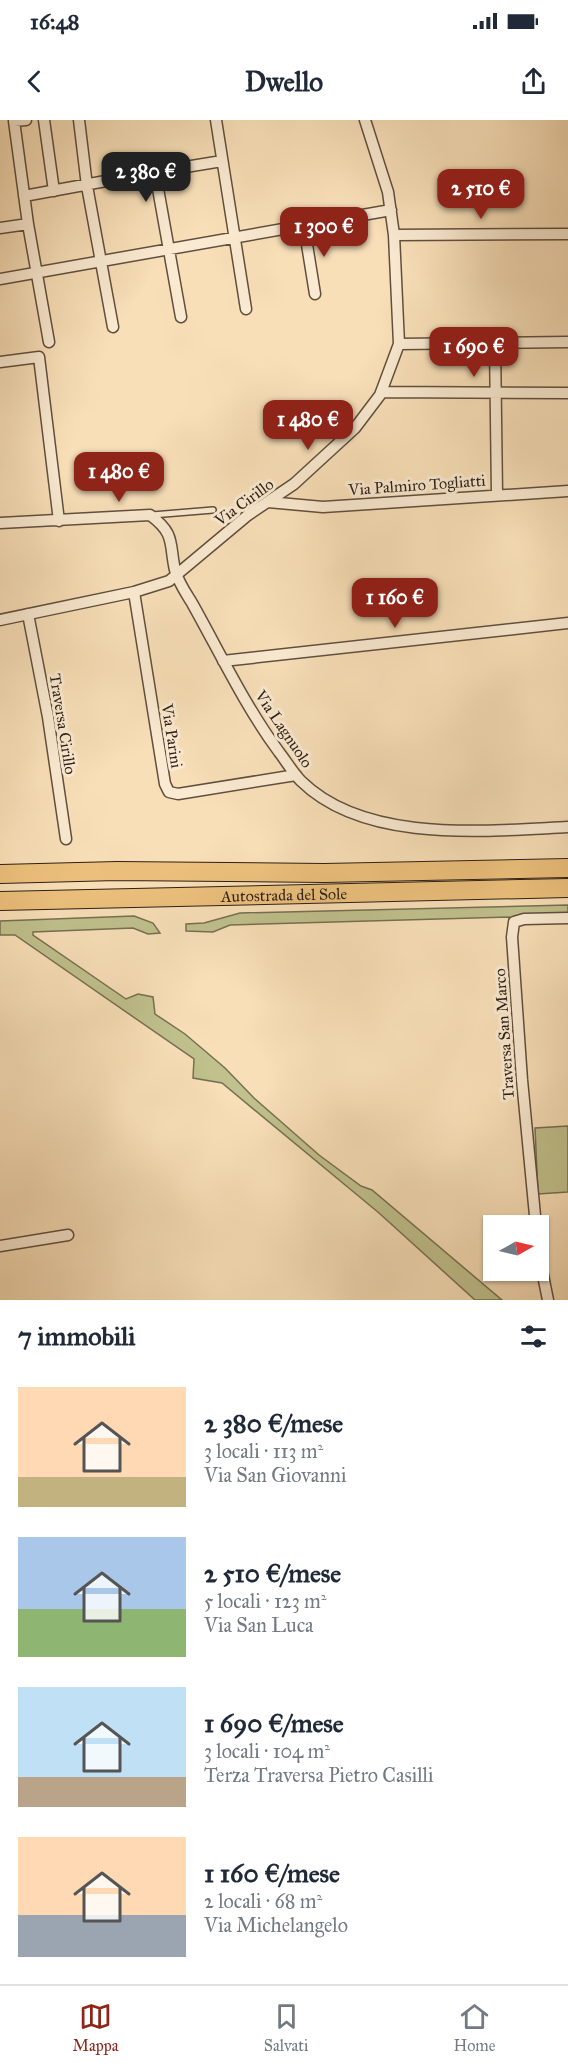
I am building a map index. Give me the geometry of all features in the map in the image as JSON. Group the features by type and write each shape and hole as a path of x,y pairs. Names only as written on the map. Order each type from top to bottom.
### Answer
{"highway":[{"name":"Autostrada del Sole","path":"0,874 117,871 324,873 568,868"},
{"name":"Autostrada del Sole","path":"0,901 568,888"}],"street":[{"path":"26,120 14,121 28,224 49,342"},
{"path":"44,120 54,191"},
{"path":"79,120 87,186 103,261 112,327"},
{"path":"216,120 246,309"},
{"name":"Via Cirillo","path":"0,620 159,586 177,576 248,515 294,484 355,428 381,392 399,344 391,210 388,192 365,120"},
{"path":"24,196 222,161"},
{"path":"155,172 181,317"},
{"path":"0,279 391,210"},
{"path":"0,228 28,224"},
{"path":"304,226 315,294"},
{"path":"394,236 568,234"},
{"path":"399,344 568,342"},
{"path":"495,343 497,495"},
{"path":"0,362 39,357 59,520"},
{"path":"381,392 568,393"},
{"name":"Via Palmiro Togliatti","path":"268,502 323,507 568,491"},
{"path":"0,523 150,515 169,534 173,545 177,576"},
{"name":"Via Lagnuolo","path":"177,576 259,725 296,775 323,799 364,818 425,828 472,832 568,827"},
{"name":"Via Parini","path":"134,592 165,784 169,792 178,794 296,775"},
{"name":"Traversa Cirillo","path":"28,614 48,717 66,839"},
{"path":"224,661 568,623"},
{"name":"Traversa San Marco","path":"535,1215 522,1080 513,930 514,922 525,919 568,918"},
{"path":"0,1246 68,1235"},
{"path":"544,1281 548,1300"}],"lane":[{"path":"150,515 213,510"}],"green space":[{"path":"568,905 568,916 510,925 509,917 230,925 213,932 186,931 186,924 204,923 240,913"},
{"path":"134,916 153,923 160,933 148,934 133,928 33,932 33,935 126,999 138,994 153,997 155,1014 185,1034 225,1068 254,1098 319,1155 361,1186 372,1190 502,1300 475,1300 379,1213 222,1083 193,1078 194,1059 15,935 0,935 0,921"},
{"path":"568,1126 568,1192 538,1194 535,1128"}]}
